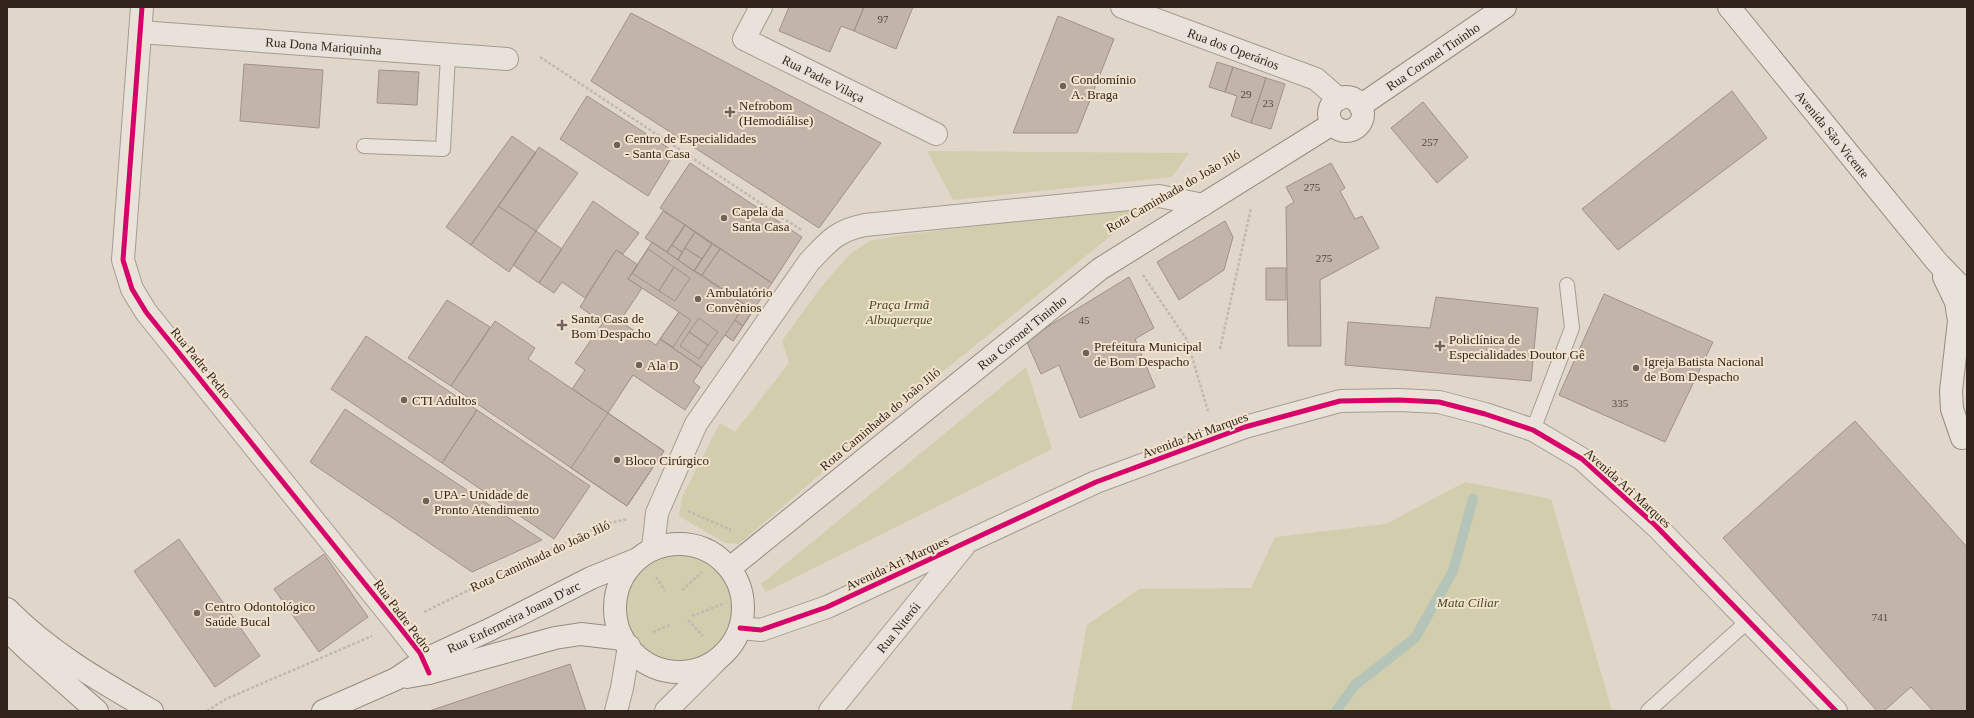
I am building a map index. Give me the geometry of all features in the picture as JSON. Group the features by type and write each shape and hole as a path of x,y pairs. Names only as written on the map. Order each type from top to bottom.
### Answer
{"street":[{"name":"Rua Padre Pedro","path":"142,7 124,253 124,260 132,289 146,312 398,625 426,666"},
{"name":"Rua Padre Vilaça","path":"760,7 744,39 936,134"},
{"name":"Rua dos Operários","path":"1122,7 1316,79 1339,98"},
{"name":"Rua Coronel Tininho","path":"1360,106 1505,7"},
{"name":"Avenida São Vicente","path":"1729,7 1937,262"},
{"name":"Rua Dona Mariquinha","path":"140,32 507,59"},
{"path":"1344,97 1353,99 1360,106 1362,114 1357,127 1348,131 1339,130 1332,124 1328,117 1330,109 1339,98 1344,97"},
{"name":"Rua Coronel Tininho","path":"730,568 1100,270 1127,251 1260,171 1332,124"},
{"path":"653,548 657,513 696,424 809,262 824,246 847,229 865,225 1159,196 1202,205"},
{"path":"1937,262 1967,293"},
{"path":"1937,262 1956,302 1960,321 1951,391 1952,409 1964,443"},
{"name":"Avenida Ari Marques","path":"740,628 760,630 827,607 1096,482 1245,427 1340,401 1399,400 1439,402 1485,414 1533,430 1582,459 1656,526 1836,711"},
{"path":"1964,443 1967,409"},
{"path":"666,711 715,662 730,647 740,628 744,608 740,586 730,568 714,554 695,545 673,543 653,548 635,560 622,577 616,597 616,619 626,642 636,656 654,667 675,672 696,670 715,662"},
{"name":"Rua Niterói","path":"830,711 967,543"},
{"name":"Rua Enfermeira Joana D'arc","path":"323,711 426,666 491,629 591,578 635,560"},
{"path":"7,609 43,642 93,678 152,711"},
{"path":"7,630 97,711"},
{"name":"Rua Enfermeira Joana D'arc","path":"426,666 555,638 581,634 626,642"},
{"path":"616,711 622,688 626,642"}],"lane":[{"path":"364,146 443,149 448,55"},
{"path":"1533,430 1572,328 1567,285"},
{"path":"1648,711 1748,621"}],"path":[{"path":"540,57 824,246"},
{"path":"1220,349 1260,171"},
{"path":"1127,251 1187,340 1215,438"},
{"path":"682,590 708,567"},
{"path":"692,616 727,602"},
{"path":"688,620 704,637"}],"green space":[{"path":"927,151 1189,153 1172,177 953,200"},
{"name":"Praça Irmã Albuquerque","path":"1149,205 900,406 739,544 725,543 679,516 682,497 720,423 735,432 789,363 782,341 821,287 850,254 869,241 910,234"},
{"path":"1026,367 1052,449 766,592 761,584"},
{"name":"Mata Ciliar","path":"1465,482 1551,499 1612,711 1071,711 1087,625 1139,589 1251,588 1275,537 1386,524"},
{"path":"678,551 699,555 709,560 717,567 724,575 729,585 733,606 729,627 724,637 717,645 709,652 699,657 678,661 657,657 647,652 639,645 632,637 627,627 623,606 627,585 632,575 639,567 647,560 657,555"}],"building":[{"path":"789,7 864,7 854,31 841,26 830,52 779,31"},
{"path":"864,7 913,7 896,49 854,31"},
{"name":"Nefrobom (Hemodiálise)","path":"631,13 881,143 819,228 591,81"},
{"name":"Condomínio A. Braga","path":"1058,16 1114,39 1077,133 1013,133"},
{"path":"1217,62 1233,67 1225,92 1209,87"},
{"path":"244,64 323,70 319,128 240,121"},
{"path":"1233,67 1266,78 1251,123 1231,116 1237,96 1225,92"},
{"path":"379,70 419,72 417,105 377,103"},
{"path":"1266,78 1285,84 1271,129 1251,123"},
{"path":"1732,91 1767,138 1618,250 1582,209"},
{"name":"Centro de Especialidades - Santa Casa","path":"587,96 675,152 648,196 560,139"},
{"path":"1423,102 1468,157 1437,183 1391,128"},
{"path":"512,136 536,153 471,245 446,227"},
{"path":"539,147 578,173 536,231 498,206"},
{"name":"Capela da Santa Casa","path":"690,163 802,237 772,283 660,208"},
{"path":"1331,163 1345,188 1340,191 1355,219 1362,216 1379,248 1320,280 1321,346 1288,346 1286,207 1294,202 1286,187"},
{"path":"593,201 639,233 623,254 616,250 585,298 562,282 554,293 539,283"},
{"path":"498,206 536,231 509,272 471,245"},
{"path":"663,211 685,225 667,252 645,238"},
{"path":"1225,221 1233,237 1224,270 1179,300 1157,262"},
{"name":"Ambulatório Convênios","path":"685,225 712,244 694,271 753,310 733,341 725,335 702,368 660,339 679,312 628,279 652,242 667,252"},
{"path":"685,225 712,244 694,271 667,252"},
{"path":"685,225 695,232 682,252 672,245"},
{"path":"536,231 562,249 539,283 513,265"},
{"path":"695,232 712,244 702,259 685,248"},
{"path":"712,244 720,249 702,275 694,271"},
{"path":"672,245 682,252 678,260 667,252"},
{"path":"685,248 702,259 694,271 678,260"},
{"path":"648,249 674,267 659,291 632,273"},
{"path":"720,249 772,283 753,310 702,275"},
{"path":"616,250 638,265 628,279 642,288 620,321 609,314 603,323 580,307"},
{"path":"674,267 690,278 675,301 659,291"},
{"path":"1266,268 1286,268 1286,300 1266,300"},
{"name":"Prefeitura Municipal de Bom Despacho","path":"1129,277 1154,328 1135,339 1155,387 1080,418 1059,365 1041,374 1026,340"},
{"name":"Igreja Batista Nacional de Bom Despacho","path":"1604,294 1713,342 1665,442 1559,395"},
{"name":"Policlínica de Especialidades Doutor Gê","path":"1436,297 1538,308 1531,381 1345,365 1348,322 1430,328"},
{"path":"447,300 490,327 451,386 408,358"},
{"path":"742,308 751,314 743,326 735,320"},
{"path":"679,312 691,320 673,347 660,339"},
{"name":"Ala D","path":"609,314 656,345 660,339 702,368 693,382 700,387 685,410 633,375 608,413 572,389 585,370 575,363"},
{"path":"699,318 718,332 708,345 689,332"},
{"path":"735,320 743,326 733,341 725,335"},
{"path":"495,321 535,348 528,359 664,451 627,506 451,386"},
{"path":"689,332 708,345 699,359 680,346"},
{"name":"CTI Adultos","path":"366,336 477,410 442,463 331,389"},
{"name":"UPA - Unidade de Pronto Atendimento","path":"345,409 542,540 472,572 310,462"},
{"path":"477,410 590,486 554,539 442,463"},
{"name":"Bloco Cirúrgico","path":"608,413 664,451 627,506 571,468"},
{"path":"1855,421 1967,547 1967,711 1933,711 1911,687 1884,711 1877,711 1723,538"},
{"name":"Centro Odontológico Saúde Bucal","path":"179,539 260,656 215,687 134,571"},
{"path":"324,554 368,617 319,652 274,589"},
{"path":"570,664 586,711 429,711"}],"waterway":[{"path":"1336,711 1355,685 1415,638 1453,571 1473,499"}],"cycle path":[{"path":"142,7 123,260 132,289 146,312 420,653 429,673"},
{"path":"740,628 761,630 827,607 1096,482 1245,427 1340,401 1399,400 1439,402 1485,414 1533,430 1582,459 1656,526 1836,711"}],"place":[{"name":"Condomínio A. Braga","path":"1063,86"},
{"name":"Nefrobom (Hemodiálise)","path":"730,112"},
{"name":"Centro de Especialidades - Santa Casa","path":"617,145"},
{"name":"Capela da Santa Casa","path":"724,218"},
{"name":"Ambulatório Convênios","path":"698,299"},
{"name":"Santa Casa de Bom Despacho","path":"562,325"},
{"name":"Policlínica de Especialidades Doutor Gê","path":"1440,346"},
{"name":"Prefeitura Municipal de Bom Despacho","path":"1086,353"},
{"name":"Ala D","path":"639,365"},
{"name":"Igreja Batista Nacional de Bom Despacho","path":"1636,368"},
{"name":"CTI Adultos","path":"404,400"},
{"name":"Bloco Cirúrgico","path":"617,460"},
{"name":"UPA - Unidade de Pronto Atendimento","path":"426,501"},
{"name":"Centro Odontológico Saúde Bucal","path":"197,613"}]}
